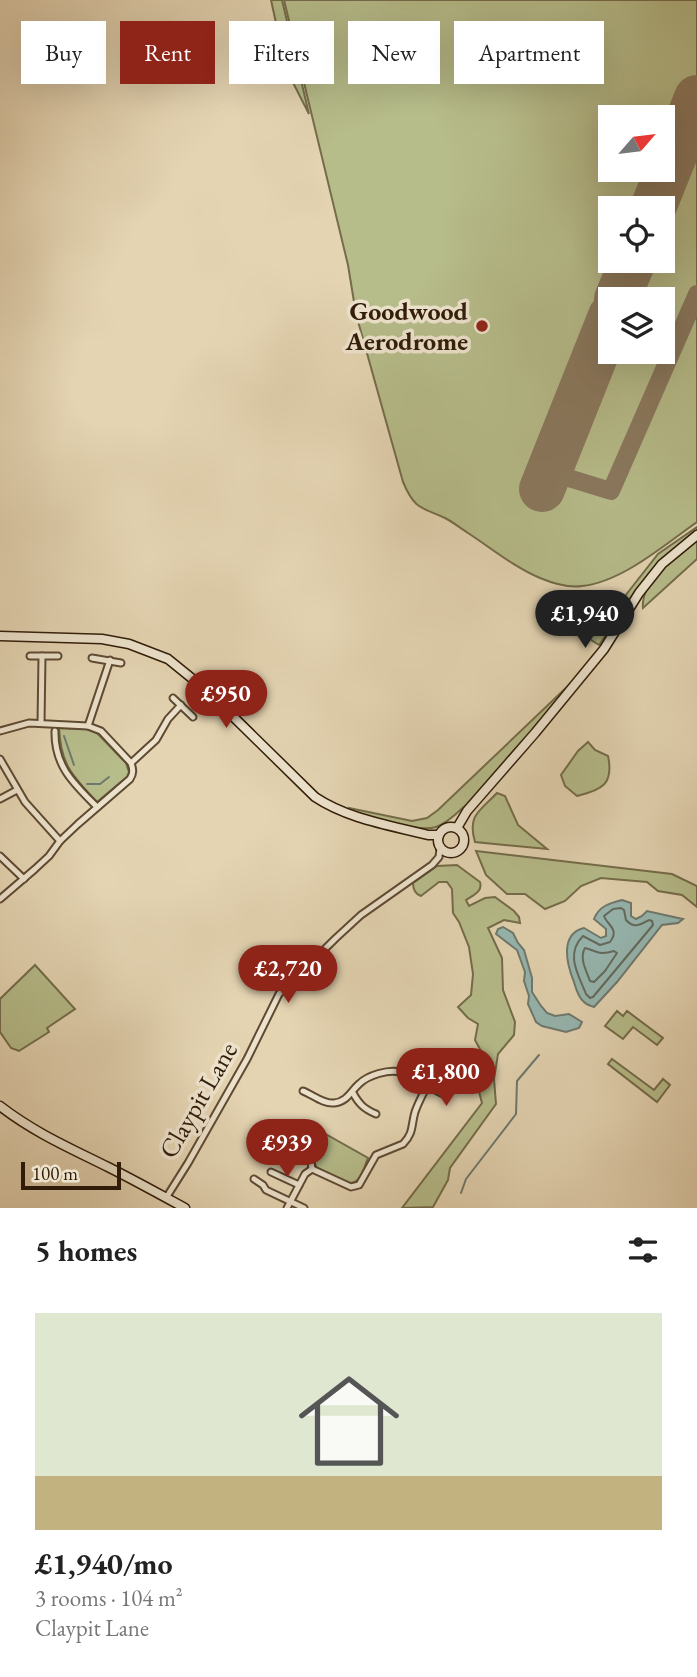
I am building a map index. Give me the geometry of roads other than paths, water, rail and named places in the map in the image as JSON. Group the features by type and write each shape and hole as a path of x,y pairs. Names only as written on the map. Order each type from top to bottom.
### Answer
{"street":[{"path":"457,828 467,811 604,649 653,575 672,554 697,535"},
{"path":"0,636 102,639 153,652 168,659 192,677 315,797 329,806 342,813 428,835 439,835"},
{"path":"30,656 58,656"},
{"path":"41,723 42,656"},
{"path":"92,658 121,663"},
{"path":"88,726 110,660"},
{"path":"173,698 193,716"},
{"path":"131,763 156,740 168,719 181,705"},
{"path":"0,731 29,723 88,726 101,731 131,763 133,774 60,841 49,856 0,899"},
{"path":"55,731 58,759 64,770 97,807"},
{"path":"0,760 33,812 60,841"},
{"path":"0,799 17,790"},
{"path":"447,827 457,828 464,839 460,849 451,853 440,848 439,835 447,827"},
{"name":"Claypit Lane","path":"166,1198 247,1059 279,994 361,915 432,865 439,857 440,848"},
{"path":"0,856 24,879"},
{"path":"303,1091 324,1101 341,1101 369,1077 394,1070 445,1094 450,1083"},
{"path":"312,1168 351,1187 359,1185 376,1155 407,1141 413,1127 414,1114 427,1086"},
{"path":"353,1093 358,1103 376,1114"},
{"path":"0,1107 56,1143 185,1208"},
{"path":"312,1168 309,1148 317,1130"},
{"path":"289,1205 305,1174 312,1168"},
{"path":"271,1172 299,1185"},
{"path":"254,1179 289,1205 304,1208"}],"water":[{"path":"622,900 631,903 631,916 636,919 647,911 683,919 678,923 662,925 594,1007 580,998 567,959 568,943 576,931 584,928 601,938 606,936 606,929 594,919 602,908"},
{"path":"503,927 513,933 524,950 532,978 532,992 541,1006 547,1013 555,1016 569,1014 582,1022 579,1028 566,1032 536,1022 528,1004 525,972 517,950 496,934 498,929"}],"waterway":[{"path":"64,736 74,765"},
{"path":"87,784 100,784 109,777"},
{"path":"461,1193 466,1179 516,1114 517,1081 539,1055"}],"place":[{"name":"Goodwood Aerodrome","path":"482,326"}]}
